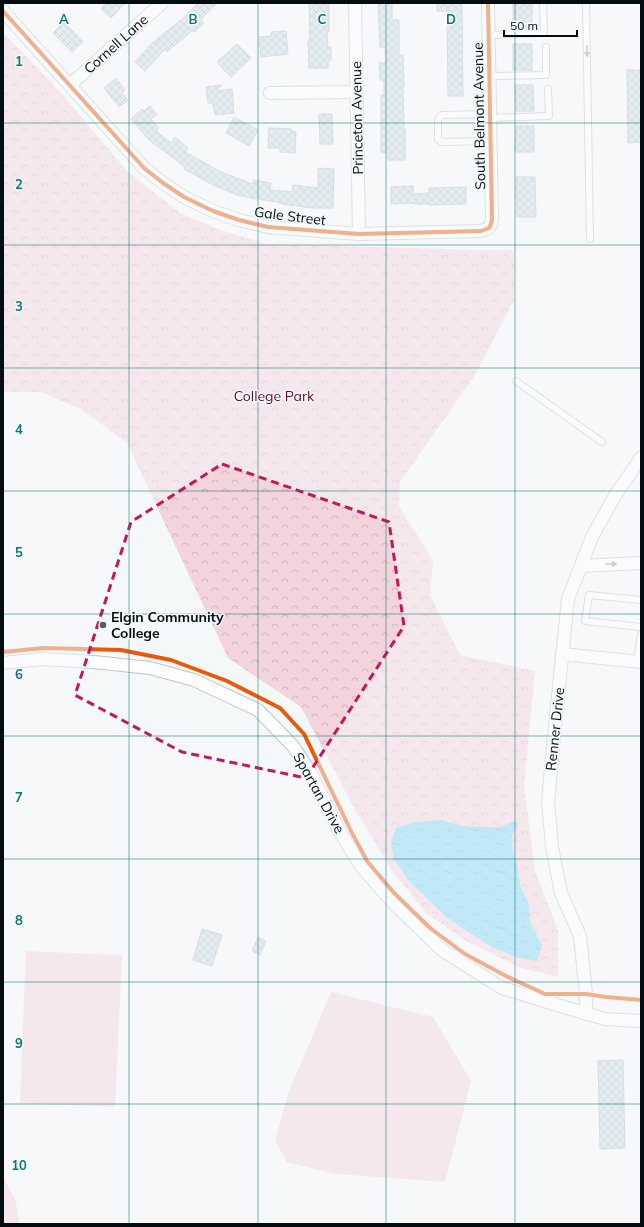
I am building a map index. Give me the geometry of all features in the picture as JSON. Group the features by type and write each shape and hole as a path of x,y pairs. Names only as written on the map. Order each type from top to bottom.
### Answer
{"street":[{"name":"Cornell Lane","path":"70,85 162,3"},
{"name":"Princeton Avenue","path":"355,3 359,234"},
{"name":"South Belmont Avenue","path":"488,3 492,220 489,228"},
{"name":"Gale Street","path":"3,11 144,168 184,198 213,211 239,220 268,227 359,234 485,231 489,228"},
{"path":"270,93 356,92"},
{"name":"Renner Drive","path":"586,1014 586,994 580,936 561,893 552,847 548,802 562,654 568,599 592,537 616,494 639,465"},
{"path":"581,566 641,563"},
{"path":"562,654 639,662"},
{"name":"Spartan Drive","path":"3,663 43,659 94,662 150,668 194,680 258,710 293,746 311,773 339,830 360,866 394,904 442,950 502,988 605,1019 641,1021"}],"lane":[{"path":"586,3 590,239"},
{"path":"489,35 544,33 543,5"},
{"path":"490,76 546,75 546,47"},
{"path":"491,141 442,142 438,139 438,120 441,115 549,116 548,88"},
{"path":"516,381 602,442"},
{"path":"641,600 589,594 584,621 641,627"},
{"path":"639,662 641,634"}],"highlighted area":[{"path":"222,464 389,522 404,626 306,778 182,752 75,695 131,522"}],"green space":[{"name":"College Park","path":"3,32 60,92 127,171 180,213 222,231 266,244 513,250 514,300 475,375 400,482 399,507 433,560 430,595 460,655 535,671 524,785 535,871 558,931 558,977 518,967 464,940 426,913 390,868 352,804 301,707 228,658 127,443 81,409 41,392 3,392"},
{"path":"26,951 122,955 115,1107 20,1103"},
{"path":"331,992 433,1017 471,1081 445,1182 336,1174 287,1162 275,1141 288,1094"},
{"path":"3,1178 16,1201 19,1224 3,1224"}],"water":[{"path":"441,820 462,826 501,827 514,821 518,825 512,835 513,852 518,867 520,886 528,902 531,924 542,945 537,961 519,958 490,946 447,918 409,881 394,859 391,843 396,828 417,822"}],"building":[{"path":"106,3 125,3 111,18 101,9"},
{"path":"198,3 217,3 201,19 204,23 194,32 193,30 167,52 165,49 145,71 135,62 151,44 182,19"},
{"path":"378,3 392,3 392,20 399,20 399,55 403,55 405,160 388,160 388,153 381,152 381,95 384,95 384,80 380,80 379,63 386,63 385,47 380,47"},
{"path":"437,3 462,3 463,96 448,96 447,11 437,11"},
{"path":"513,3 532,3 532,28 513,29"},
{"path":"309,4 329,4 329,32 327,32 328,47 331,47 331,60 328,60 328,68 309,68"},
{"path":"64,22 83,42 72,52 53,33"},
{"path":"286,31 288,54 261,57 259,37 271,36 271,32"},
{"path":"237,44 251,58 231,77 217,62"},
{"path":"513,44 532,44 532,70 513,70"},
{"path":"627,70 641,70 641,142 628,143"},
{"path":"116,78 125,90 122,93 128,100 119,107 104,88"},
{"path":"222,85 216,91 232,89 234,113 215,115 213,103 208,103 206,87"},
{"path":"515,85 533,85 534,111 516,111"},
{"path":"150,106 157,114 151,119 159,128 156,131 171,143 175,137 188,148 185,152 221,172 253,184 254,180 271,183 270,190 292,192 293,185 318,188 318,168 334,169 333,208 312,208 240,196 215,186 184,169 185,167 148,139 131,119 142,109 144,111"},
{"path":"319,114 332,114 333,144 320,144"},
{"path":"234,117 258,130 249,146 226,133"},
{"path":"516,126 534,126 534,152 515,152"},
{"path":"269,128 291,129 291,131 296,132 295,153 280,152 280,148 268,148"},
{"path":"516,177 535,177 536,217 517,217"},
{"path":"413,186 413,194 429,193 429,188 466,187 466,204 391,204 391,187"},
{"path":"202,929 222,935 212,966 193,960"},
{"path":"258,937 266,941 260,955 252,951"},
{"path":"623,1060 625,1148 600,1149 598,1061"}],"cycle path":[{"path":"3,11 144,168 184,197 213,211 239,220 268,227 359,234 481,231 489,228 492,219 488,3"},
{"path":"3,652 44,648 121,650 171,660 227,681 280,708 304,734 367,861 394,893 430,928 465,954 506,976 545,994 586,994 641,1000"}],"place":[{"name":"Elgin Community College","path":"103,625"}]}
